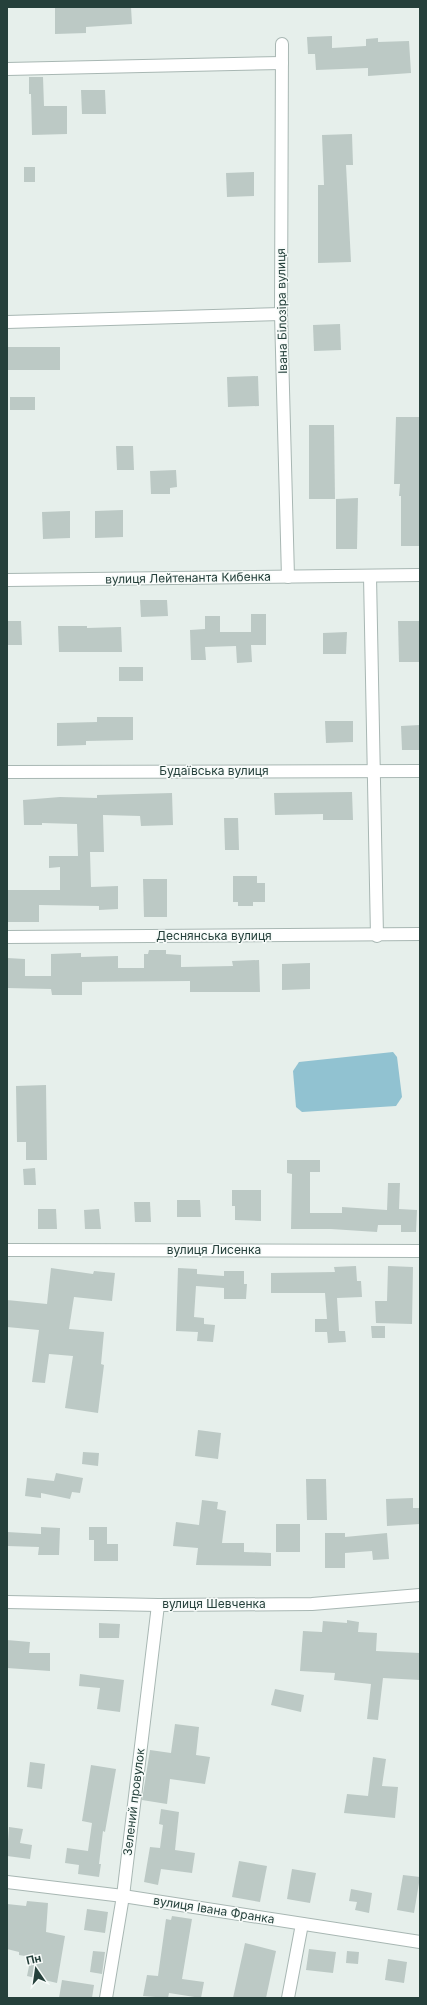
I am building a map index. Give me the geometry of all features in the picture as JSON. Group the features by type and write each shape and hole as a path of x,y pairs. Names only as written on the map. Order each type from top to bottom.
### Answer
{"street":[{"name":"Івана Білозіра вулиця","path":"282,44 281,314 288,577"},
{"path":"7,69 282,63"},
{"path":"7,322 281,314"},
{"name":"вулиця Лейтенанта Кибенка","path":"7,580 420,575"},
{"path":"370,576 375,770 377,936"},
{"name":"Будаївська вулиця","path":"7,772 420,771"},
{"name":"Деснянська вулиця","path":"7,937 377,936 420,934"},
{"name":"вулиця Лисенка","path":"7,1250 420,1251"},
{"name":"вулиця Шевченка","path":"7,1602 158,1605 312,1604 420,1595"},
{"name":"Зелений провулок","path":"106,1998 123,1896 158,1605"},
{"name":"вулиця Івана Франка","path":"7,1882 123,1896 420,1942"},
{"path":"288,1998 302,1924"}],"water":[{"path":"393,1052 397,1057 402,1097 396,1106 302,1112 296,1107 293,1071 299,1062"}],"building":[{"path":"55,7 131,7 132,24 86,27 86,33 55,34"},
{"path":"332,36 332,48 366,46 366,39 378,38 378,42 409,41 411,73 368,76 368,68 316,70 315,54 308,54 307,37"},
{"path":"29,77 43,77 44,106 67,106 67,134 32,135"},
{"path":"81,90 105,90 106,114 82,114"},
{"path":"352,134 353,165 346,165 351,262 318,263 318,185 324,185 322,135"},
{"path":"24,167 35,167 35,182 24,182"},
{"path":"254,172 254,196 227,197 226,173"},
{"path":"340,324 341,350 314,351 313,325"},
{"path":"7,347 60,347 60,370 7,370"},
{"path":"258,376 259,406 228,407 227,377"},
{"path":"10,397 35,397 35,410 10,410"},
{"path":"396,417 420,417 420,546 401,546 400,484 394,484"},
{"path":"309,425 334,425 335,499 309,499"},
{"path":"116,446 133,446 134,470 117,470"},
{"path":"176,470 177,487 170,488 170,494 151,494 150,471"},
{"path":"358,498 357,549 336,549 336,499"},
{"path":"123,510 123,537 95,538 95,511"},
{"path":"70,511 70,538 43,539 42,512"},
{"path":"140,600 167,600 168,616 141,617"},
{"path":"251,614 266,614 266,645 251,645 252,662 237,663 236,646 205,647 206,660 191,660 190,630 205,629 205,616 220,616 220,632 251,632"},
{"path":"7,621 21,621 22,645 7,645"},
{"path":"398,621 420,621 420,662 399,662"},
{"path":"58,626 87,626 87,628 121,627 122,652 59,652"},
{"path":"347,632 346,654 323,654 323,633"},
{"path":"119,667 143,667 143,681 119,681"},
{"path":"97,717 133,717 133,740 86,741 86,745 57,746 57,723 97,722"},
{"path":"325,721 353,721 353,742 326,743"},
{"path":"420,725 420,750 402,750 401,726"},
{"path":"352,792 353,820 323,820 323,814 275,815 274,793"},
{"path":"172,793 173,825 141,826 140,816 103,815 104,852 90,852 91,887 118,886 118,909 99,910 99,906 39,905 39,922 7,922 7,890 60,890 60,867 49,868 49,856 78,856 77,824 42,823 42,825 24,825 23,800 60,797 97,798 97,795"},
{"path":"224,818 238,818 239,850 225,850"},
{"path":"233,876 257,876 257,883 265,883 265,902 253,902 253,906 238,906 238,902 233,902"},
{"path":"143,879 167,879 167,917 144,917"},
{"path":"149,950 166,950 166,954 181,955 181,967 233,966 232,961 259,960 260,992 190,992 190,981 82,982 82,995 52,995 51,989 7,988 7,958 25,959 25,976 51,976 51,954 81,953 81,957 118,956 118,968 144,968 144,954 148,954"},
{"path":"310,963 310,989 282,990 282,964"},
{"path":"46,1085 47,1160 26,1160 26,1142 17,1142 16,1086"},
{"path":"287,1160 320,1160 320,1172 310,1172 310,1213 342,1213 342,1207 387,1210 388,1183 400,1183 399,1209 417,1210 416,1232 401,1232 401,1225 378,1225 377,1232 331,1229 291,1229 292,1174 287,1173"},
{"path":"35,1168 36,1185 24,1185 23,1169"},
{"path":"232,1190 261,1190 261,1221 235,1220 235,1206 232,1206"},
{"path":"177,1200 200,1200 201,1217 177,1217"},
{"path":"134,1202 150,1202 151,1222 135,1222"},
{"path":"38,1209 56,1209 57,1229 38,1229"},
{"path":"99,1209 101,1229 85,1229 84,1210"},
{"path":"356,1266 357,1281 361,1281 362,1297 337,1298 339,1331 345,1331 346,1342 328,1343 327,1332 315,1332 315,1319 327,1319 325,1293 271,1293 271,1273 335,1272 334,1267"},
{"path":"388,1266 413,1267 412,1324 376,1323 375,1301 387,1301"},
{"path":"51,1268 93,1274 94,1271 115,1273 112,1301 74,1297 69,1329 104,1332 101,1364 104,1365 98,1413 65,1408 73,1356 49,1354 45,1383 32,1382 39,1330 7,1327 7,1300 47,1304"},
{"path":"178,1268 197,1269 197,1274 224,1276 224,1271 244,1271 244,1284 247,1284 246,1299 224,1299 224,1288 196,1286 194,1317 204,1318 204,1324 215,1325 213,1342 197,1341 198,1332 176,1331"},
{"path":"371,1326 385,1326 385,1338 372,1338"},
{"path":"198,1430 221,1433 218,1459 195,1456"},
{"path":"83,1452 99,1453 98,1466 82,1464"},
{"path":"56,1473 83,1478 80,1493 72,1492 70,1499 41,1493 41,1498 25,1496 27,1478 54,1481"},
{"path":"306,1479 326,1479 327,1520 307,1520"},
{"path":"413,1498 413,1508 420,1508 420,1524 387,1526 386,1499"},
{"path":"202,1500 218,1502 217,1509 226,1511 222,1543 244,1543 244,1552 271,1553 271,1566 196,1565 198,1548 173,1546 176,1522 199,1525"},
{"path":"276,1524 300,1524 300,1552 276,1552"},
{"path":"41,1527 60,1528 59,1555 38,1555 39,1547 7,1546 7,1532 41,1534"},
{"path":"89,1527 107,1527 107,1544 118,1544 118,1561 94,1561 94,1540 89,1540"},
{"path":"325,1533 345,1533 345,1537 387,1533 389,1559 373,1560 372,1551 345,1553 345,1568 325,1568"},
{"path":"347,1620 359,1622 358,1632 377,1633 376,1651 420,1653 420,1680 383,1678 378,1720 367,1719 371,1684 334,1680 335,1673 300,1671 303,1631 322,1632 323,1621 347,1623"},
{"path":"99,1623 120,1624 119,1638 99,1638"},
{"path":"7,1640 30,1642 29,1653 50,1653 50,1671 7,1668"},
{"path":"80,1674 124,1680 120,1712 97,1709 100,1688 79,1686"},
{"path":"275,1689 304,1695 301,1712 271,1705"},
{"path":"175,1724 199,1727 196,1755 210,1757 205,1784 170,1779 167,1804 142,1800 150,1750 171,1753"},
{"path":"373,1757 386,1759 382,1786 398,1787 395,1818 344,1813 347,1794 368,1796"},
{"path":"30,1762 45,1764 42,1789 27,1787"},
{"path":"91,1765 116,1769 105,1832 103,1831 99,1877 78,1874 79,1865 65,1863 67,1848 88,1851 92,1823 82,1821"},
{"path":"161,1809 179,1812 175,1850 195,1853 192,1873 161,1869 158,1885 144,1882 150,1847 160,1848 163,1825 159,1824"},
{"path":"9,1827 23,1829 20,1843 32,1845 30,1859 7,1856"},
{"path":"239,1861 267,1866 260,1902 232,1897"},
{"path":"292,1869 316,1873 310,1903 287,1899"},
{"path":"403,1875 420,1877 414,1913 397,1910"},
{"path":"351,1889 372,1893 369,1913 355,1910 357,1902 349,1901"},
{"path":"27,1901 48,1903 46,1932 65,1936 57,1983 27,1976 31,1957 19,1955 19,1952 7,1949 7,1904 26,1906"},
{"path":"87,1909 108,1912 105,1933 84,1930"},
{"path":"172,1916 192,1919 182,1979 204,1982 201,1998 169,1993 168,1998 143,1996 147,1975 158,1976 166,1919 171,1920"},
{"path":"245,1943 276,1951 266,1998 233,1998"},
{"path":"309,1949 336,1952 333,1973 306,1970"},
{"path":"93,1951 105,1952 102,1974 90,1972"},
{"path":"347,1951 359,1952 358,1964 346,1963"},
{"path":"388,1959 407,1962 404,1983 385,1980"},
{"path":"62,1980 94,1985 92,1998 59,1998"}]}
